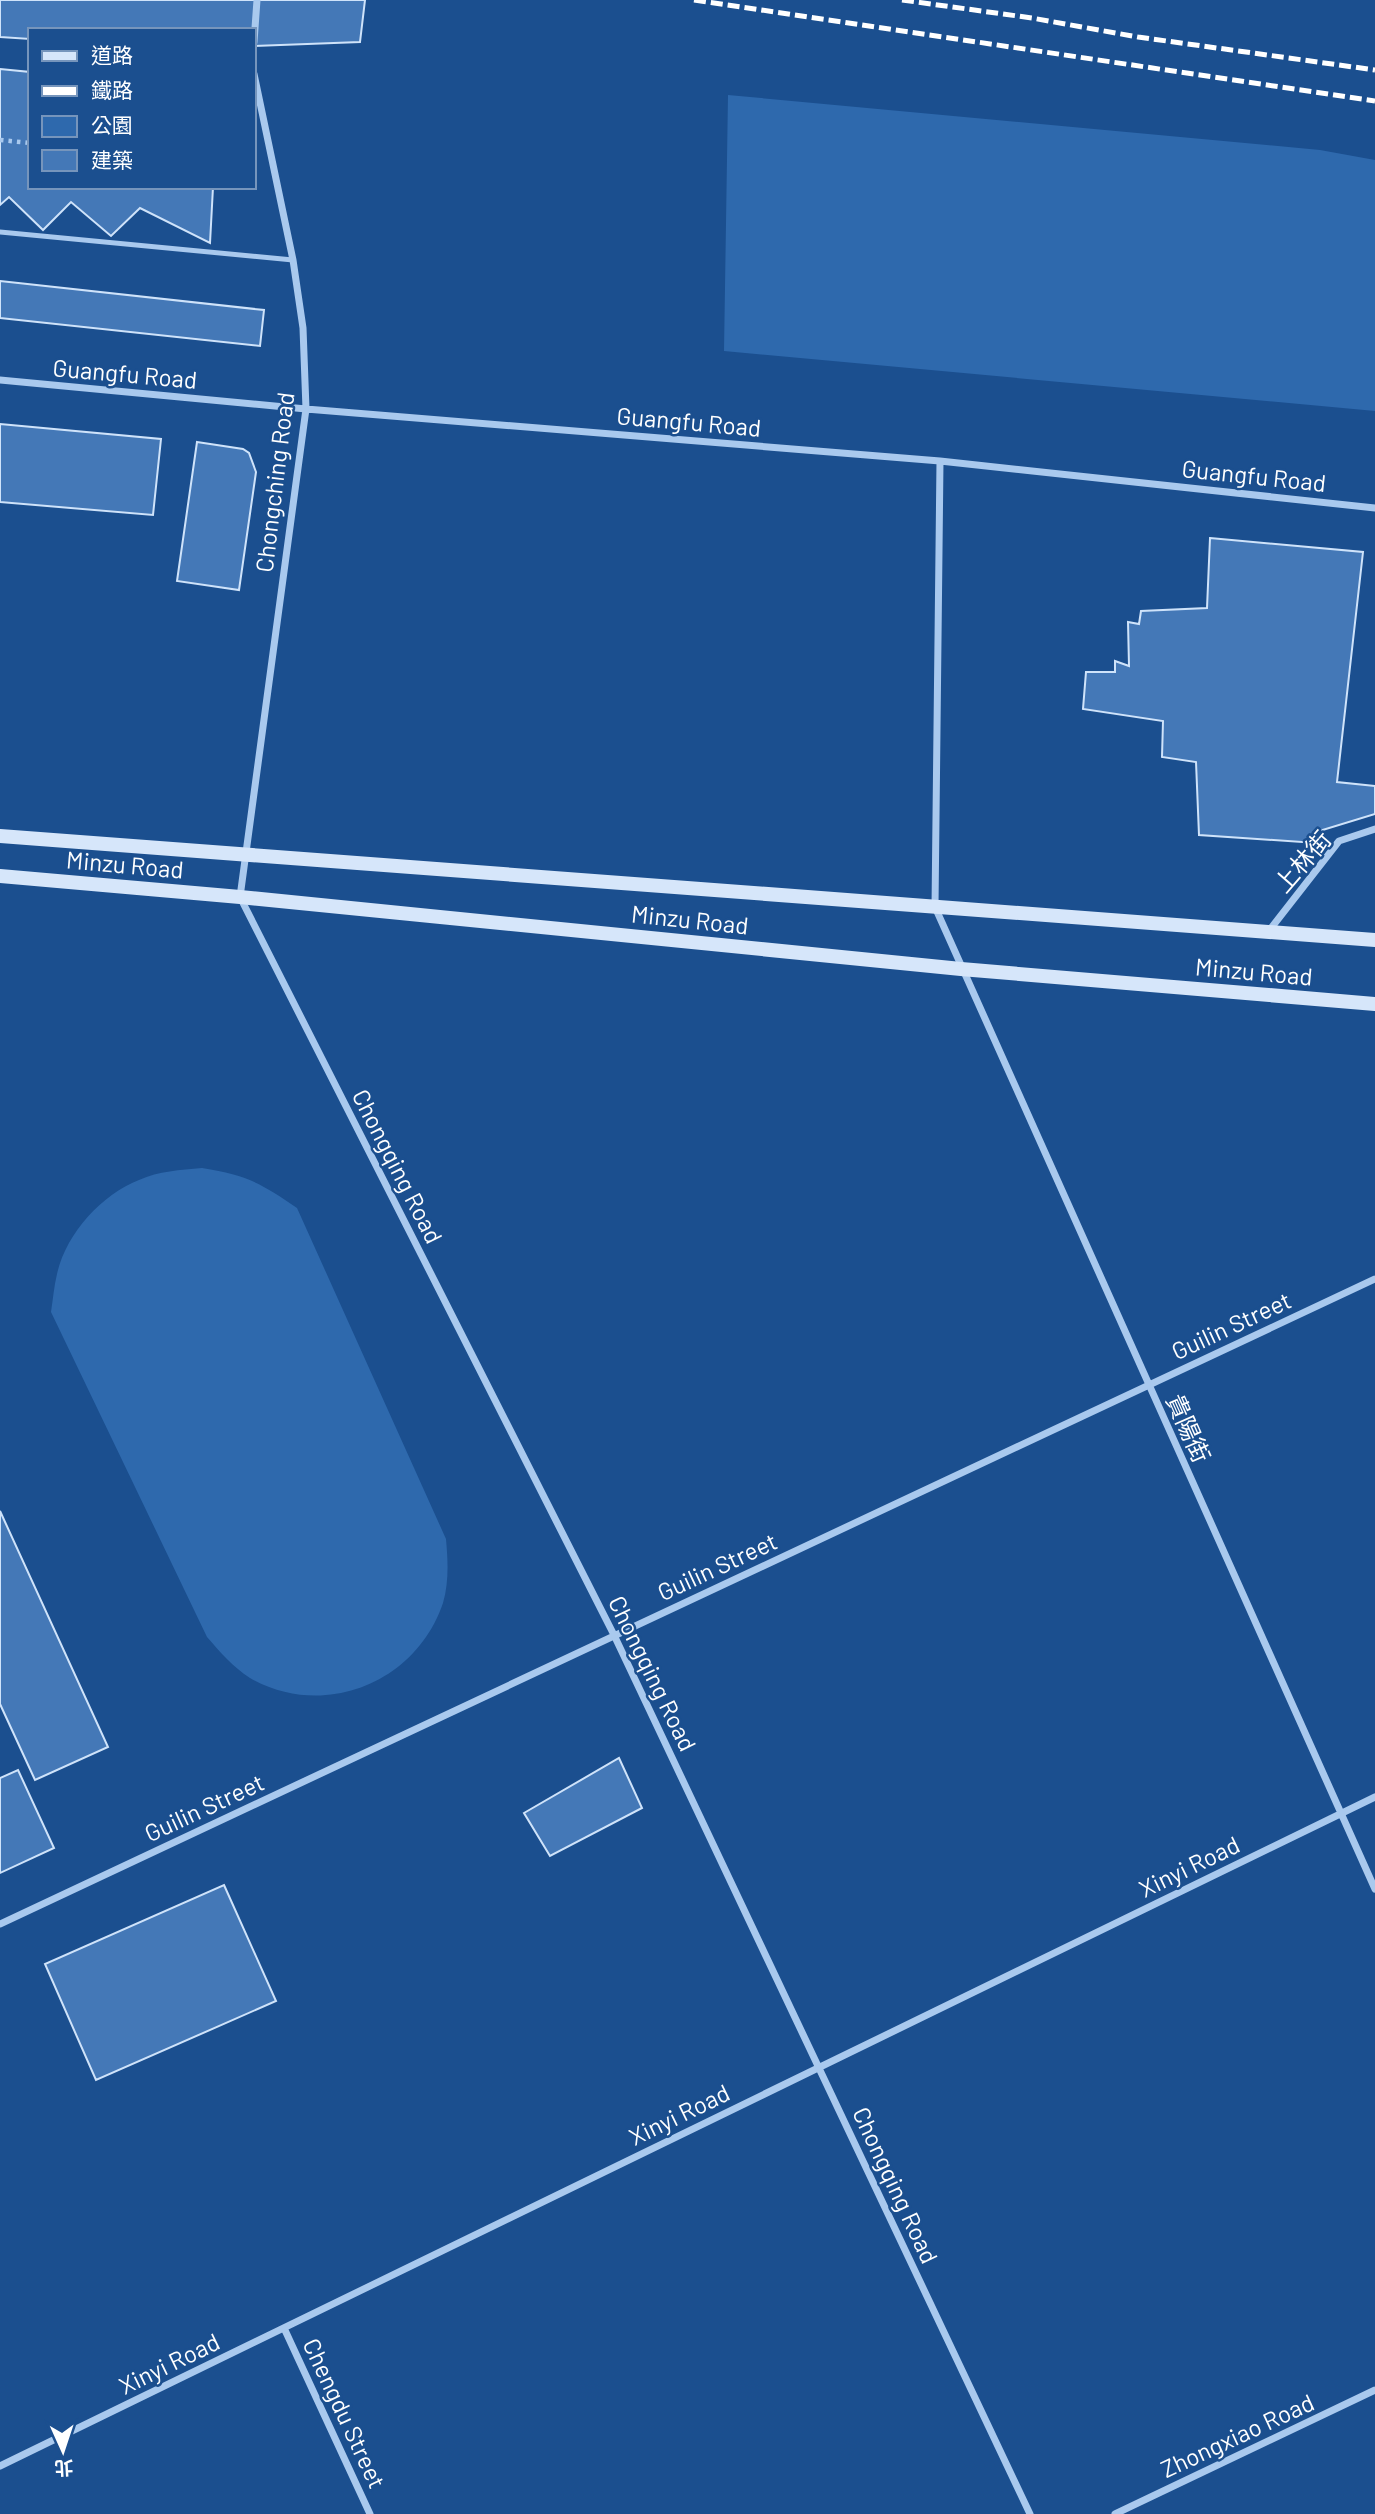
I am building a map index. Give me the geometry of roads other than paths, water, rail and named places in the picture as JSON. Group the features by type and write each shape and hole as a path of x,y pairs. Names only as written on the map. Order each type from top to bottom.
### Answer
{"street":[{"path":"255,28 257,0"},
{"name":"Chongching Road","path":"245,855 306,409 303,328 293,260 256,84"},
{"name":"Guangfu Road","path":"0,380 306,409 940,461 1375,508"},
{"path":"934,907 940,461"},
{"name":"上林街","path":"1268,932 1339,841 1375,829"},
{"name":"Minzu Road","path":"0,836 1375,940"},
{"path":"240,897 245,855"},
{"name":"Minzu Road","path":"0,876 240,897 961,969 1375,1004"},
{"name":"Chongqing Road","path":"240,897 614,1636 1030,2514"},
{"name":"貴陽街","path":"934,907 1375,1889"},
{"name":"Guilin Street","path":"0,1924 1375,1279"},
{"name":"Xinyi Road","path":"0,2466 1375,1797"},
{"name":"Chengdu Street","path":"285,2328 370,2514"},
{"name":"Zhongxiao Road","path":"1115,2514 1375,2390"}],"lane":[{"path":"0,232 293,260"}],"railway":[{"path":"694,0 1375,101"},
{"path":"902,0 1375,70"}]}
